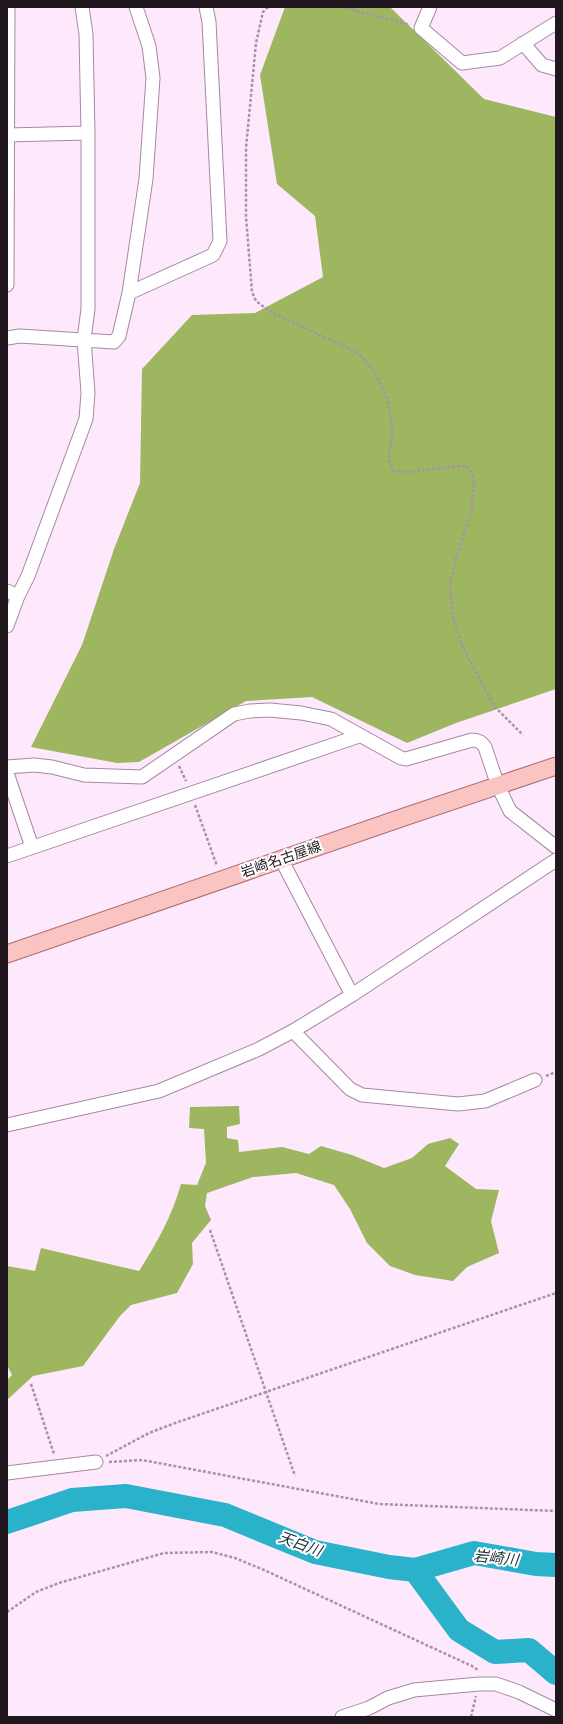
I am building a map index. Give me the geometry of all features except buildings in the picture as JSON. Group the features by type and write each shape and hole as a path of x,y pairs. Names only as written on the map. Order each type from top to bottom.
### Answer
{"main road":[{"name":"岩崎名古屋線","path":"7,954 556,766"}],"street":[{"path":"7,285 8,7"},
{"path":"7,626 13,593 28,576 86,418 88,393 84,339 88,309 88,133 86,34 82,7 86,7"},
{"path":"7,338 20,336 114,342 120,336 129,293 146,179 153,78 149,46 136,7"},
{"path":"129,293 213,255 220,241 209,22 206,7"},
{"path":"430,7 421,28 462,63 500,58 556,23"},
{"path":"523,43 542,65 556,69"},
{"path":"7,135 88,133"},
{"path":"7,767 34,765 52,766 84,775 142,777 234,714 250,711 270,710 301,713 331,719 359,736 401,758 406,759 472,740 477,740 485,747 506,805 514,815 556,847"},
{"path":"7,856 359,736"},
{"path":"7,773 32,847"},
{"path":"281,859 352,995"},
{"path":"7,1126 159,1091 259,1049 293,1031 352,995 556,860"},
{"path":"293,1031 350,1088 362,1095 458,1104 485,1101 535,1080"},
{"path":"7,1473 96,1462"},
{"path":"342,1717 356,1713 388,1698 414,1690 479,1684 496,1684 511,1689 556,1710"}],"path":[{"path":"268,7 263,12 256,43 246,148 246,217 252,292 256,301 271,312 358,352 366,361 380,382 388,402 392,430 389,456 390,466 394,471 407,472 459,466 466,466 470,470 473,476 474,485 471,512 456,559 450,586 453,618 462,648 494,706 523,735"},
{"path":"342,7 421,28"},
{"path":"174,754 191,794 221,880"},
{"path":"210,1230 265,1393 295,1476"},
{"path":"96,1462 149,1433 556,1293"},
{"path":"32,1384 52,1448 56,1468"},
{"path":"96,1462 142,1460 379,1504 556,1511"},
{"path":"7,1612 36,1592 59,1583 164,1553 212,1552 235,1558 264,1570 474,1667 482,1674 471,1717"}],"green space":[{"path":"285,7 390,7 484,99 556,117 556,689 456,723 407,743 312,697 246,701 139,762 117,763 31,747 82,645 114,549 140,483 142,369 192,315 255,313 323,277 315,216 277,184 260,75"},
{"path":"239,1106 240,1124 227,1127 227,1138 238,1140 239,1152 282,1147 309,1154 321,1146 352,1155 384,1168 412,1158 428,1144 450,1138 459,1144 445,1166 476,1189 499,1190 491,1221 499,1253 467,1267 453,1281 415,1275 390,1266 367,1243 350,1209 334,1185 296,1173 253,1177 207,1193 205,1206 211,1220 192,1243 193,1264 177,1293 131,1305 120,1316 83,1366 33,1376 7,1400 7,1380 12,1375 7,1365 7,1266 35,1271 41,1248 139,1271 163,1229 181,1184 197,1185 206,1163 204,1129 189,1128 190,1107"}],"waterway":[{"name":"天白川","path":"7,1522 72,1500 126,1496 225,1515 315,1552 389,1567 415,1570 474,1553 536,1564 556,1565"},
{"name":"天白川","path":"415,1570 459,1630 495,1652 529,1650 556,1673"}],"water label":[{"name":"岩崎川","path":"496,1558"}]}
